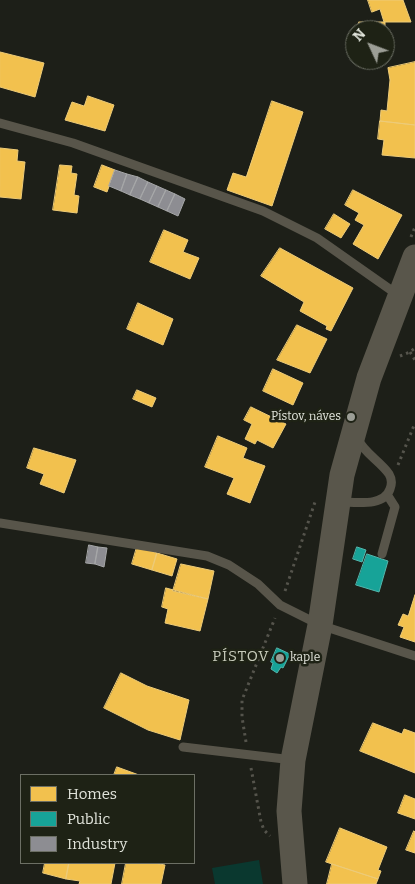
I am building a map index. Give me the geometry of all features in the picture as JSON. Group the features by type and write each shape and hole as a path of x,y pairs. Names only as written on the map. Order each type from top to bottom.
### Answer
{"street":[{"path":"295,884 289,811 293,760 331,564 338,502 354,431 369,378 415,257"}],"lane":[{"path":"0,123 73,143 263,211 317,238 400,296"},
{"path":"338,502 380,501 388,496 392,484 389,474 365,450 354,431"},
{"path":"382,554 395,507 388,496"},
{"path":"0,523 207,556 229,566 258,584 280,605 320,625 415,656"},
{"path":"183,747 293,760"}],"path":[{"path":"410,352 415,360"},
{"path":"389,474 399,465 415,424"},
{"path":"261,817 248,754 242,717 242,700 280,605"}],"water":[{"path":"259,860 263,884 215,884 212,868"}],"building: Homes":[{"path":"368,0 403,0 411,22 383,20 380,9 372,12"},
{"path":"0,52 44,63 35,97 0,87"},
{"path":"415,62 415,125 380,121 381,110 387,111 390,80 388,70 395,70 395,66"},
{"path":"88,96 114,105 105,131 65,120 72,102 84,106"},
{"path":"272,101 303,112 272,206 227,190 233,173 246,177"},
{"path":"380,121 415,125 415,158 382,155 384,140 378,139"},
{"path":"0,148 18,150 17,161 25,162 21,199 0,197"},
{"path":"60,165 72,166 71,173 77,174 74,195 79,196 77,213 53,210"},
{"path":"102,165 115,170 107,192 94,187"},
{"path":"353,190 402,215 378,259 353,244 364,225 355,220 359,213 345,205"},
{"path":"334,214 350,224 341,238 325,229"},
{"path":"164,230 188,240 183,252 199,258 190,279 150,262"},
{"path":"280,248 353,288 331,331 326,329 327,326 300,311 304,302 261,276"},
{"path":"138,303 173,319 163,345 127,329"},
{"path":"297,325 327,339 310,373 277,360"},
{"path":"273,369 303,383 293,405 263,391"},
{"path":"137,390 156,398 152,407 133,399"},
{"path":"251,407 286,424 273,448 257,440 255,444 245,439 252,424 244,420"},
{"path":"218,436 247,448 243,458 265,466 250,503 227,494 234,478 205,467"},
{"path":"34,448 76,460 64,493 40,484 44,474 27,468"},
{"path":"137,547 157,553 152,570 132,564"},
{"path":"157,553 177,559 172,576 152,570"},
{"path":"181,564 214,571 208,599 173,591"},
{"path":"166,588 208,599 200,631 165,623 168,609 162,607"},
{"path":"415,595 415,642 400,637 404,627 398,625 403,614 408,616"},
{"path":"121,673 147,686 189,700 180,740 148,730 104,708"},
{"path":"373,723 402,734 404,729 415,733 415,773 360,751"},
{"path":"117,767 136,774 114,774"},
{"path":"405,795 415,799 415,819 398,813"},
{"path":"340,828 387,847 378,870 381,871 378,879 326,862"},
{"path":"415,832 415,853 406,850"},
{"path":"45,864 69,864 66,879 43,873"},
{"path":"69,864 115,864 111,884 79,884 80,881 66,879"},
{"path":"126,864 165,865 161,884 122,884"},
{"path":"332,864 378,879 376,884 327,884"}],"building: Public":[{"path":"357,547 366,550 362,562 353,559"},
{"path":"367,554 388,561 379,592 356,585"},
{"name":"kaple","path":"277,648 290,654 283,668 281,667 277,673 271,669 273,663 271,662"}],"building: Industry":[{"path":"115,170 127,174 121,191 109,186"},
{"path":"127,174 138,177 130,195 121,191"},
{"path":"138,177 148,182 140,199 130,195"},
{"path":"148,182 157,186 149,203 140,199"},
{"path":"157,186 166,190 158,207 149,203"},
{"path":"166,190 175,194 167,211 158,207"},
{"path":"175,194 185,199 178,216 167,211"},
{"path":"89,545 98,547 95,564 86,563"},
{"path":"98,547 107,548 104,567 95,564"}],"place":[{"name":"Pístov, náves","path":"351,417"},
{"name":"kaple","path":"280,658"}],"district":[{"name":"PÍSTOV","path":"241,657"}]}
